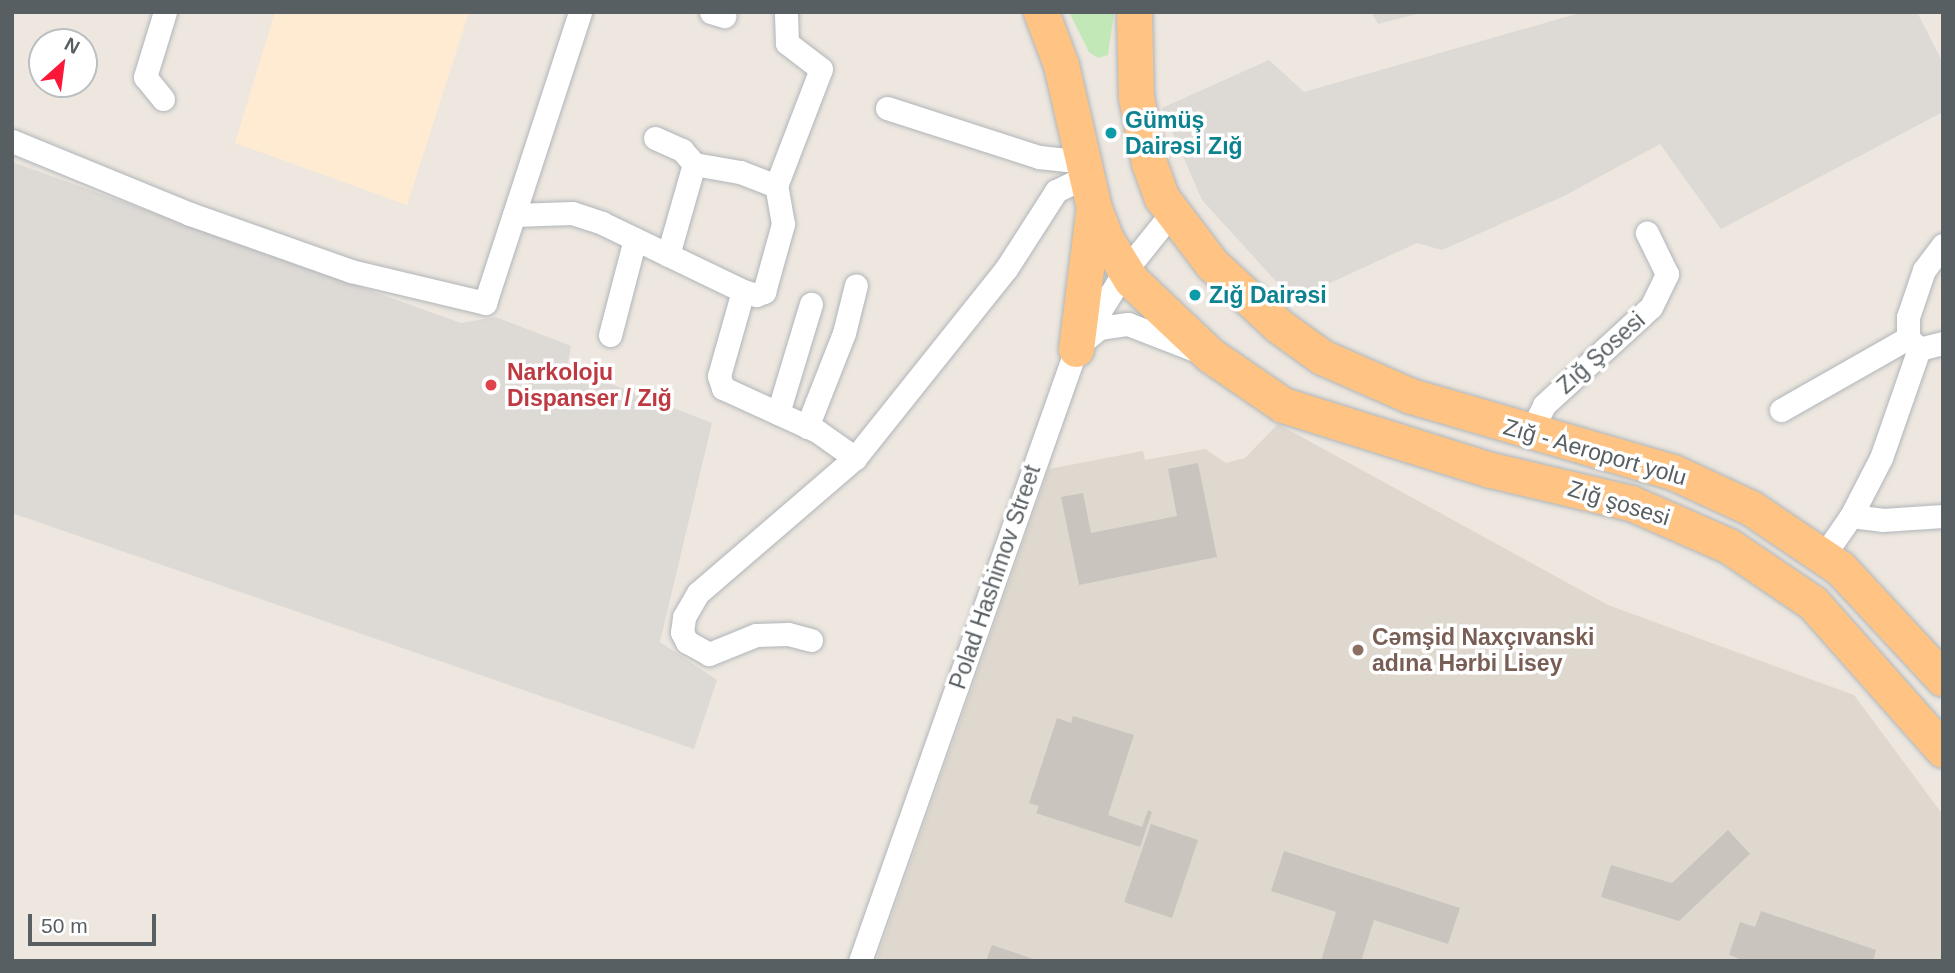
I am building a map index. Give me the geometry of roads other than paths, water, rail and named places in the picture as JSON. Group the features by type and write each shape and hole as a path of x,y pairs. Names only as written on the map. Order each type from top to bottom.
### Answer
{"highway":[{"path":"1041,12 1061,65 1089,182 1076,349"},
{"name":"Zığ - Aeroport yolu","path":"1134,12 1139,116 1156,185 1170,215 1212,264 1279,326 1322,357 1359,375 1530,433 1673,471 1751,508 1824,555 1873,600 1943,679"},
{"name":"Zığ şosesi","path":"1089,182 1125,271 1219,362 1283,405 1478,466 1631,503 1729,546 1813,603 1943,750"}],"street":[{"path":"163,99 145,77 166,12"},
{"path":"12,141 190,214 351,271 485,303 580,12"},
{"path":"514,215 572,213 635,239 743,291 756,295 764,292 783,224 776,186 821,69 787,43 786,12"},
{"path":"887,108 1039,157 1089,182"},
{"path":"655,138 682,150 694,164 740,172 776,186"},
{"path":"668,255 694,164"},
{"path":"811,640 788,634 755,635 709,654 687,642 682,632 684,617 698,593 855,457 1006,269 1056,191 1089,182"},
{"name":"Polad Hashimov Street","path":"860,961 1076,349 1125,271 1170,215"},
{"name":"Zığ Şosesi","path":"1530,433 1544,405 1651,307 1667,274 1647,233"},
{"path":"610,335 635,239"},
{"path":"1824,555 1851,516 1881,458 1914,344 1914,292 1943,246"},
{"path":"807,426 844,333 856,285"},
{"path":"743,291 719,376 723,388 735,396 807,426 855,457"},
{"path":"778,413 811,304"},
{"path":"1076,349 1099,328 1128,324 1219,362"},
{"path":"1781,410 1914,344 1943,344"},
{"path":"1851,516 1882,520 1943,516"}],"place":[{"name":"Gümüş Dairəsi Zığ","path":"1111,133"},
{"name":"Zığ Dairəsi","path":"1195,295"},
{"name":"Narkoloju Dispanser / Zığ","path":"491,385"},
{"name":"Cəmşid Naxçıvanski adına Hərbi Lisey","path":"1358,650"}]}
